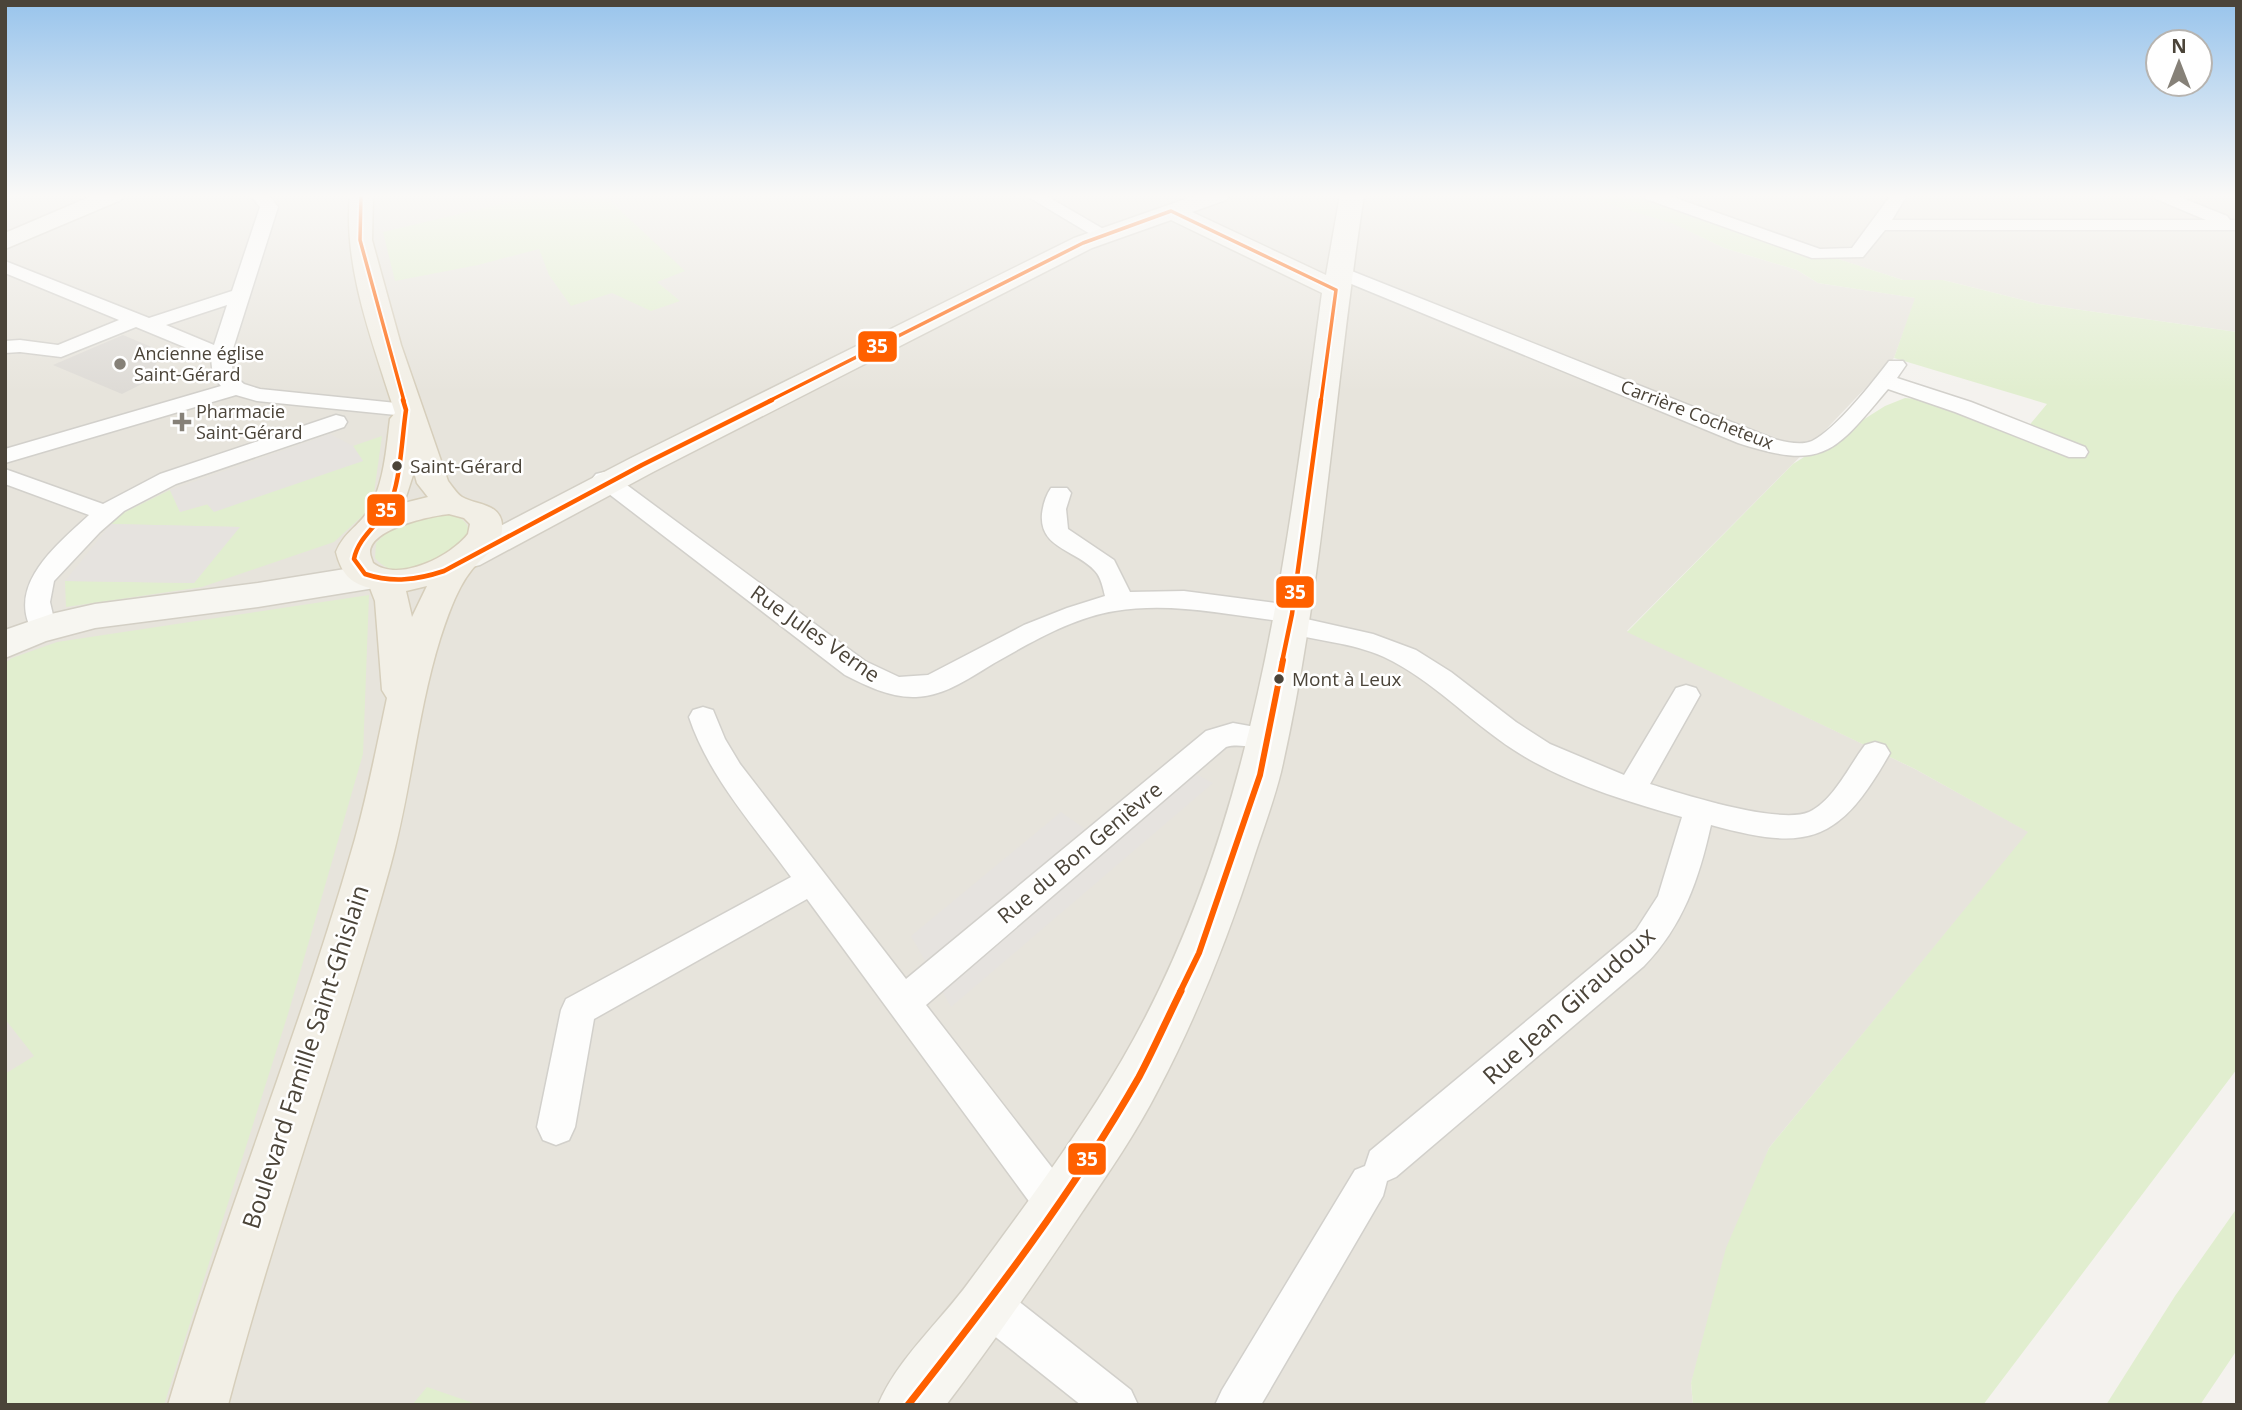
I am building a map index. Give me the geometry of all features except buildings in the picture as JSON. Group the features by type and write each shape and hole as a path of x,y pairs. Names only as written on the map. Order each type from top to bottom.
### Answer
{"main road":[{"path":"366,261 406,410 433,483 442,497 463,508"},
{"path":"406,410 395,489 388,508 355,550 355,563 360,571 380,579 409,580 427,577 464,560"},
{"path":"367,533 405,511 431,505 463,508"},
{"name":"Boulevard Famille Saint-Ghislain","path":"198,1405 251,1226 364,883 390,779 403,706 435,606 445,583 482,541 486,531 485,522 463,508"},
{"name":"Boulevard Famille Saint-Ghislain","path":"380,579 393,601 403,706"}],"street":[{"path":"251,261 221,355 223,377 237,388 274,397 406,410"},
{"path":"464,560 606,481 1050,261"},
{"path":"1290,261 1338,281"},
{"path":"908,1405 988,1304 1134,1086 1174,1009 1199,953 1261,775 1291,619 1314,474 1341,261"},
{"path":"5,266 221,355"},
{"name":"Carrière Cocheteux","path":"1338,281 1746,438 1775,446 1805,449 1824,445 1891,373 1963,407 2077,452"},
{"path":"5,347 30,345 48,351 61,351 142,322 240,295"},
{"path":"5,456 237,388"},
{"path":"43,628 35,600 39,585 106,513 159,484 336,422"},
{"path":"5,476 106,513"},
{"path":"463,508 500,513 606,481"},
{"name":"Rue Jules Verne","path":"606,481 855,668 874,680 894,687 936,685 956,677 1034,632 1076,614 1120,602 1159,598 1291,619"},
{"path":"1059,493 1052,515 1053,527 1062,539 1102,563 1111,574 1120,602"},
{"path":"190,603 234,592 298,569 330,556 367,533"},
{"path":"5,645 43,628 87,618 261,595 348,579 380,579"},
{"path":"1291,619 1353,637 1406,657 1543,754 1699,810 1755,823 1787,828 1804,827 1833,811 1875,753"},
{"path":"1632,788 1686,695"},
{"path":"704,717 711,740 725,765 1056,1205"},
{"name":"Rue du Bon Genièvre","path":"904,1002 1216,738 1233,734 1267,739"},
{"name":"Rue Jean Giraudoux","path":"1237,1405 1376,1173 1632,956 1660,925 1685,866 1699,810"},
{"path":"556,1127 578,1010 813,880"},
{"path":"988,1304 1116,1405"}],"shaded area":[{"path":"5,261 1766,261 1797,270 1818,283 1916,298 1894,358 1627,631 1915,769 2029,832 1769,1148 1691,1383 1693,1405 5,1405"},
{"path":"1843,261 2237,261 2237,332 2039,304 1943,280 1903,280"},
{"path":"330,434 353,446 363,461 214,512 207,504 180,512 170,490"},
{"path":"111,524 240,527 194,583 65,581"},
{"path":"1182,767 1213,783 951,1007 911,936 1061,812 1098,838"}],"green space":[{"path":"390,261 494,261 478,265 395,281"},
{"path":"544,261 674,261 685,271 657,282 680,301 651,311 612,293 571,306 549,275"},
{"path":"1766,261 1844,261 1903,280 1943,280 2039,304 2237,332 2237,1069 1983,1405 1693,1405 1691,1383 1726,1248 1769,1148 2028,832 1915,769 1627,632 1793,464 1885,406 1905,398 1928,400 2027,428 2047,404 1894,358 1915,298 1818,283 1797,270"},
{"path":"382,436 372,507 334,542 202,587 66,607 65,581 194,583 239,527 111,524 123,513 170,490 180,512 363,461 353,446"},
{"path":"441,514 455,516 465,523 469,531 466,541 434,560 409,569 397,570 385,566 375,558 376,543 391,528"},
{"path":"369,595 363,754 288,1014 164,1405 5,1405 5,1074 34,1056 5,1019 5,663 57,642"},
{"path":"2237,1208 2237,1350 2200,1405 2106,1405 2175,1296"},
{"path":"427,1387 479,1405 412,1405"}],"transit line":[{"name":"35","path":"366,261 406,410 392,499 383,515 357,545 354,559 365,574 395,581 444,571 642,465 1048,261"},
{"name":"35","path":"1275,261 1336,290"},
{"name":"35","path":"908,1405 988,1304 1109,1127 1140,1075 1199,953 1260,775 1292,614 1336,290"}],"place":[{"name":"Ancienne église Saint-Gérard","path":"120,364"},
{"name":"Pharmacie Saint-Gérard","path":"182,422"},
{"name":"Saint-Gérard","path":"397,466"},
{"name":"Mont à Leux","path":"1279,679"}]}
